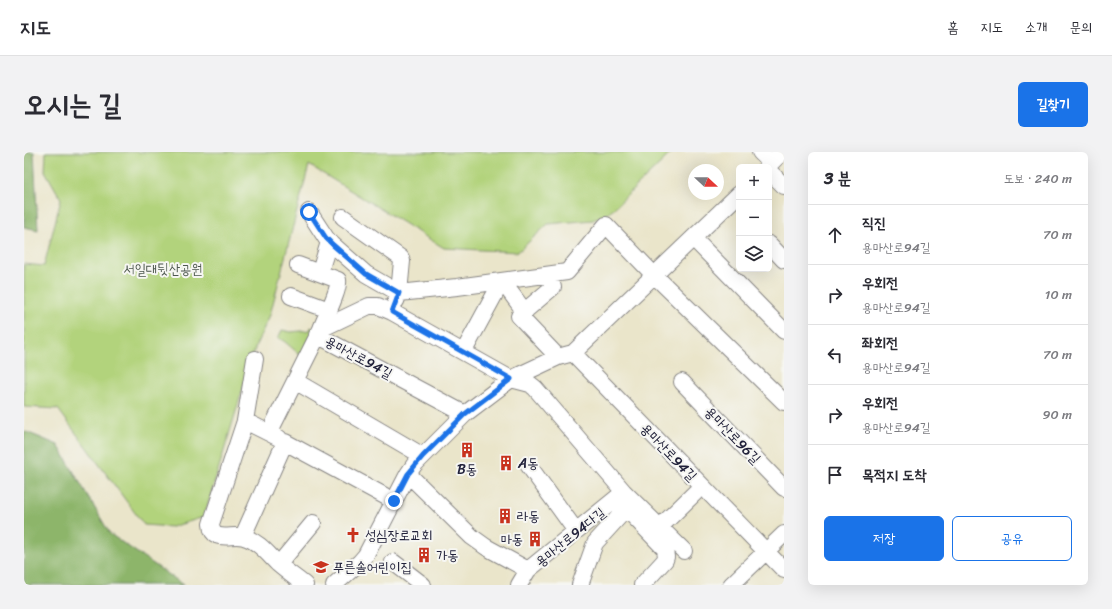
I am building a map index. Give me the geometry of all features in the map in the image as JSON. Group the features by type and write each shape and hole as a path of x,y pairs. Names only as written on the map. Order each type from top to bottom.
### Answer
{"street":[{"path":"770,161 784,186"},
{"path":"334,585 366,555 408,474 423,456 465,414 511,379 566,355 693,238 736,203"},
{"path":"309,212 329,242 366,274 399,293 567,272 606,225 654,275 784,402"},
{"path":"343,217 401,258 399,293 392,312"},
{"path":"693,238 784,331"},
{"path":"322,266 329,242"},
{"path":"772,247 784,260"},
{"name":"용마산로94길","path":"269,433 319,332 339,282 338,280 298,265"},
{"path":"502,281 525,312 553,287"},
{"path":"464,351 502,281"},
{"path":"291,296 329,310"},
{"name":"용마산로94길","path":"319,332 369,306 374,305 392,312 464,351 511,379 530,384 540,392 622,500"},
{"name":"용마산로94길","path":"525,312 519,316 566,355 702,486 766,552"},
{"name":"용마산로94길","path":"319,332 465,414"},
{"path":"255,358 245,420 211,524 212,531 219,536 243,536 262,547 279,564 305,585"},
{"path":"295,382 423,456"},
{"name":"용마산로96길","path":"682,382 784,488"},
{"path":"245,420 394,501"},
{"path":"243,536 285,442"},
{"path":"529,466 576,531"},
{"path":"408,474 472,537 486,547 528,570"},
{"path":"660,527 702,486"},
{"path":"622,500 660,527 684,551"},
{"path":"580,585 595,543 622,500"},
{"path":"622,500 666,552 665,560 642,585"},
{"name":"용마산로94다길","path":"519,585 528,570 576,531 622,500"},
{"path":"279,564 313,523"},
{"path":"731,585 784,534"},
{"path":"766,552 784,570"},
{"path":"393,562 423,585"}],"green space":[{"path":"24,152 34,152 38,230 24,227"},
{"name":"서일대뒷산공원","path":"46,152 672,152 609,213 593,220 548,224 518,252 444,248 309,165 270,315 256,345 204,517 172,527 144,525 58,409 24,407 24,264 44,266 61,199 45,171"},
{"path":"311,327 315,329 302,355 278,338 282,330 291,332 310,330"},
{"path":"24,431 58,445 110,534 184,585 24,585"}],"place":[{"name":"B동","path":"467,450"},
{"name":"A동","path":"506,463"},
{"name":"라동","path":"505,516"},
{"name":"성심장로교회","path":"353,535"},
{"name":"마동","path":"535,539"},
{"name":"가동","path":"424,555"},
{"name":"푸른솔어린이집","path":"321,567"}],"route":[{"path":"309,212 321,232 333,245 366,274 399,293 392,312 464,351 511,379 465,414 414,465 394,501"}]}
